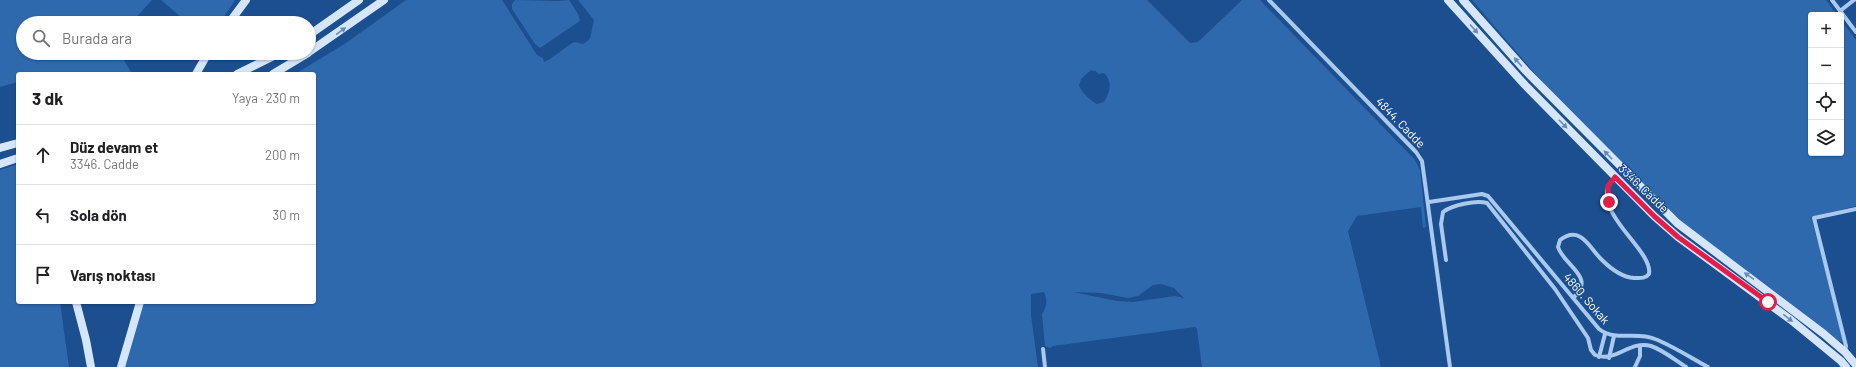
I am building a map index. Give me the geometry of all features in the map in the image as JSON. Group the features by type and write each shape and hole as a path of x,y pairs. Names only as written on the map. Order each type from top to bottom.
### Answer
{"street":[{"path":"234,16 246,0"},
{"path":"316,30 359,0"},
{"path":"316,47 384,0"},
{"name":"4844. Cadde","path":"1269,0 1420,156 1424,168 1429,202 1450,367"},
{"name":"3346. Cadde","path":"1448,0 1525,85 1654,216 1678,237 1768,302 1844,364"},
{"name":"3346. Cadde","path":"1462,0 1526,71 1677,223 1781,300 1845,352 1856,365"},
{"path":"1832,0 1856,32"},
{"path":"1840,11 1854,0"},
{"path":"197,72 204,60"},
{"path":"241,72 266,60"},
{"path":"276,72 296,60"},
{"path":"0,148 16,144"},
{"path":"0,164 16,159"},
{"path":"1573,298 1580,290 1582,282 1579,274 1558,248 1560,240 1567,236 1582,238 1600,259 1621,274 1643,278 1649,274 1649,267 1646,260 1623,231 1610,207 1608,186 1615,177"},
{"name":"4860. Sokak","path":"1429,202 1482,194 1488,196 1598,329 1605,334 1614,336 1644,336 1656,339 1708,367"},
{"path":"1446,260 1441,224 1443,212 1448,209 1481,202 1487,203 1555,289 1588,338 1591,350 1595,355 1609,358 1630,348 1650,346 1686,367"},
{"path":"1844,364 1844,339 1814,218 1856,209"},
{"path":"77,304 91,367"},
{"path":"121,367 139,304"},
{"path":"1600,357 1605,334"},
{"path":"1609,358 1614,336"},
{"path":"1635,367 1640,356 1640,346"},
{"path":"1043,349 1045,367"}],"shaded area":[{"path":"0,0 152,0 137,16 16,16 16,60 124,60 131,72 16,72 16,83 0,87"},
{"path":"161,0 235,0 225,16 180,16"},
{"path":"406,0 502,0 537,55 543,58 544,62 572,43 575,42 583,44 590,39 594,20 578,0 1147,0 1190,43 1198,42 1242,0 1260,0 1415,160 1420,170 1426,227 1423,228 1421,207 1357,216 1348,231 1381,367 1202,367 1197,329 1195,327 1053,346 1050,348 1045,346 1042,314 1046,303 1044,292 1031,294 1031,315 1038,367 125,367 142,304 316,304 316,72 298,72 346,43","holes":["1091,70 1099,74 1104,73 1110,83 1108,95 1104,102 1097,104 1087,96 1079,86 1081,79","1161,284 1174,288 1184,298 1175,296 1133,302 1117,301 1073,292 1101,293 1128,298 1138,296 1153,285"]},
{"path":"515,0 569,0 578,14 580,21 540,48 535,44 512,9 512,4"},
{"path":"1472,0 1826,0 1835,12 1808,12 1808,156 1844,156 1844,24 1856,40 1856,206 1811,217 1844,339 1843,342 1837,340 1828,332 1823,330 1689,234 1581,127"},
{"path":"16,165 16,304 60,304 69,367 0,367 0,170"}],"route":[{"path":"1609,202 1608,186 1615,177 1654,216 1678,237 1768,302"}]}
